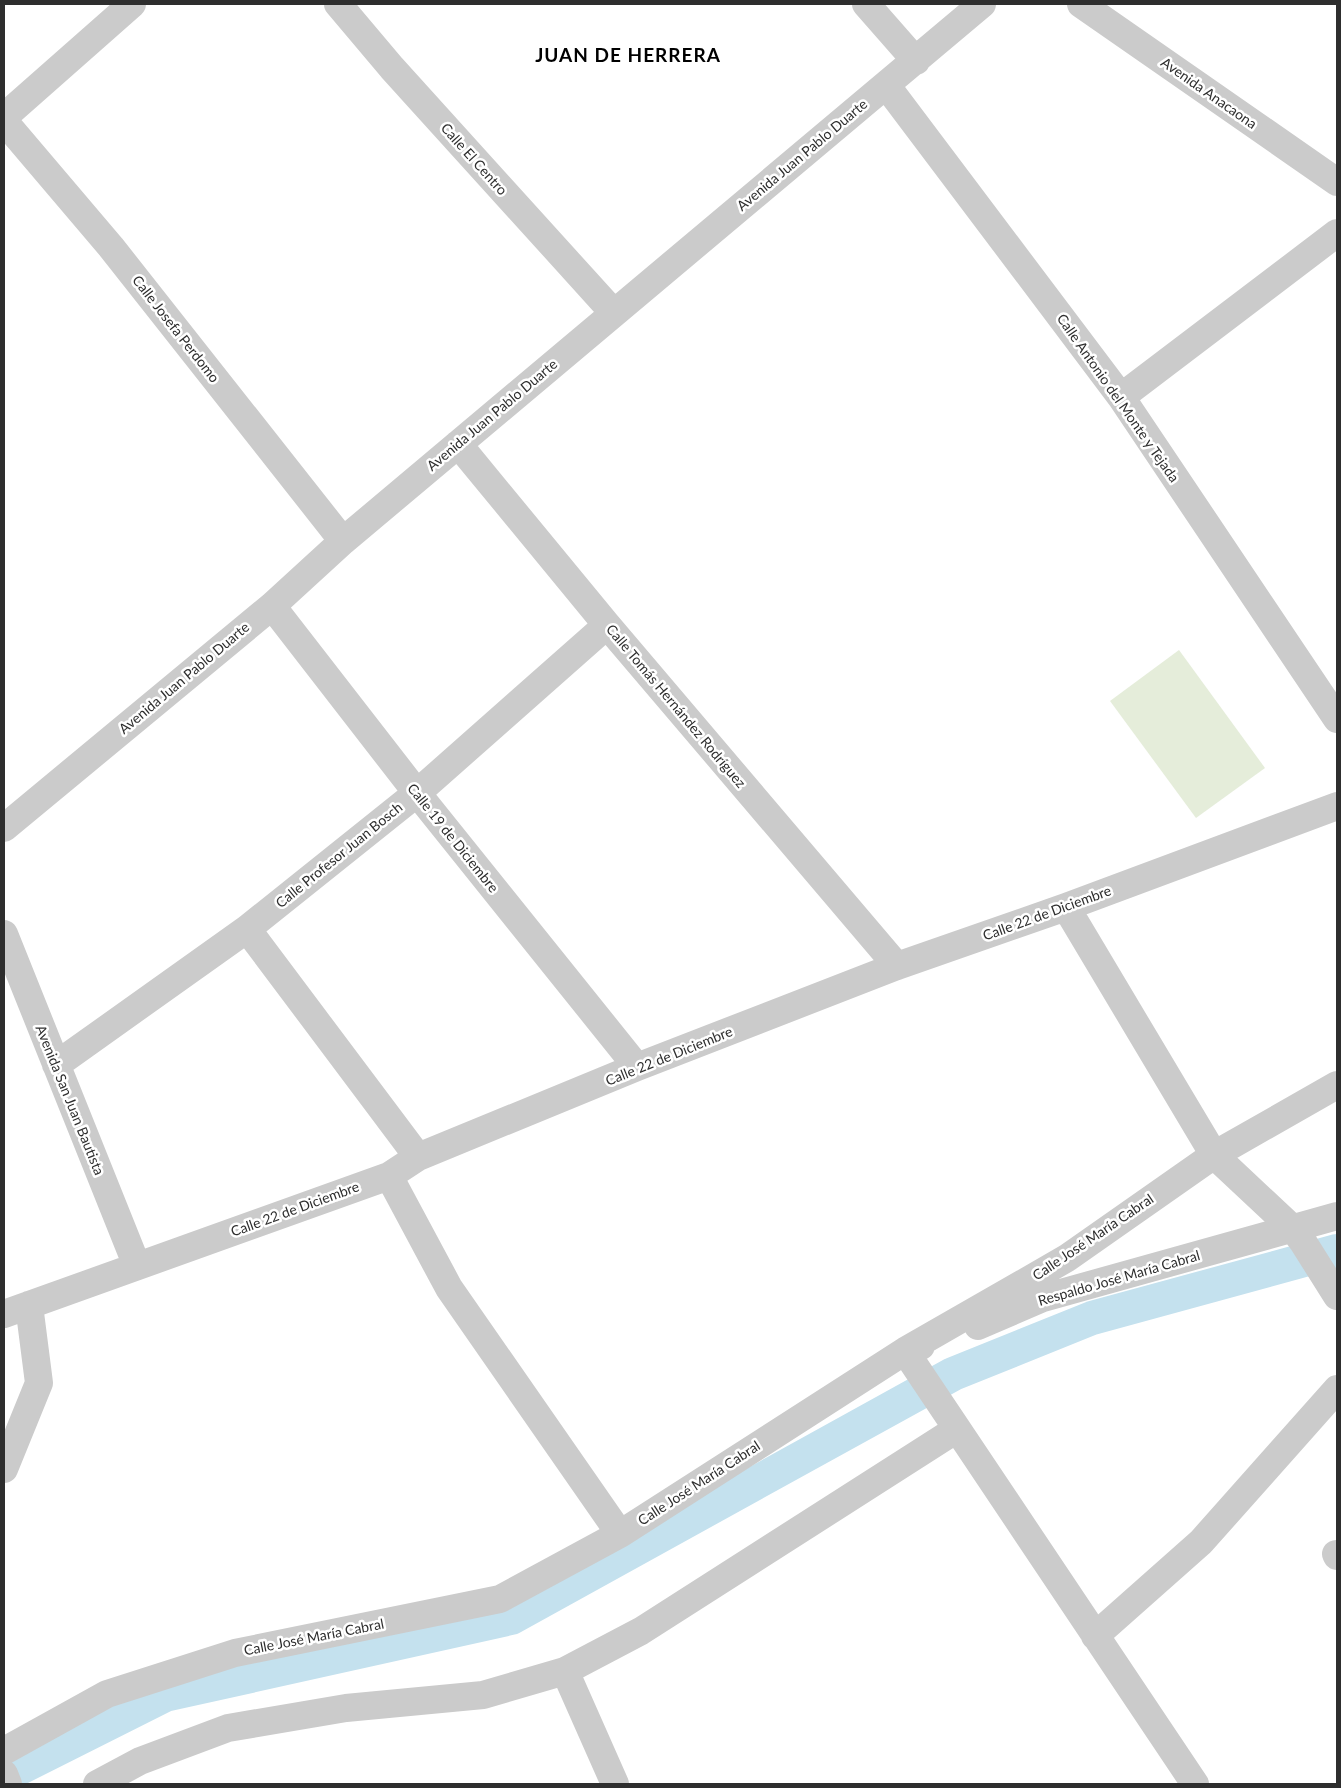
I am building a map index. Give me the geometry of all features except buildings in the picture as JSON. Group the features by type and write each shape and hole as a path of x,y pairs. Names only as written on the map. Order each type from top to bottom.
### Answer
{"street":[{"path":"4,119 132,4"},
{"name":"Calle El Centro","path":"338,4 392,68 613,312"},
{"path":"866,4 916,61"},
{"name":"Avenida Juan Pablo Duarte","path":"4,828 272,606 343,541 613,312 982,4"},
{"name":"Avenida Anacaona","path":"1080,4 1337,182"},
{"name":"Calle Antonio del Monte y Tejada","path":"886,85 1121,397 1337,719"},
{"name":"Calle Josefa Perdomo","path":"4,119 111,247 343,541"},
{"path":"1121,397 1337,233"},
{"name":"Calle Tomás Hernández Rodríguez","path":"458,444 607,625 898,966"},
{"name":"Calle 19 de Diciembre","path":"272,606 417,793 637,1067"},
{"name":"Calle Profesor Juan Bosch","path":"56,1065 247,929 417,793 607,625"},
{"name":"Calle 22 de Diciembre","path":"16,1309 389,1176 418,1157 637,1067 898,966 1066,907 1337,806"},
{"path":"1066,907 1214,1155 1298,1235 1336,1295"},
{"path":"247,929 418,1157"},
{"name":"Avenida San Juan Bautista","path":"4,934 137,1266"},
{"name":"Calle José María Cabral","path":"4,1751 107,1694 235,1653 500,1599 620,1534 904,1351 1067,1258 1214,1155 1337,1085"},
{"path":"389,1176 449,1288 620,1534"},
{"name":"Respaldo José María Cabral","path":"904,1351 973,1328 1043,1298 1298,1235 1337,1216"},
{"path":"4,1469 39,1383 16,1309"},
{"path":"904,1351 1195,1784"},
{"path":"1095,1636 1201,1542 1337,1389"},
{"path":"97,1784 140,1761 228,1728 346,1708 483,1695 565,1671 641,1631 957,1429"},
{"path":"565,1671 614,1784"},
{"path":"4,1774 8,1784"}],"green space":[{"path":"1179,650 1265,768 1196,818 1110,701"}],"waterway":[{"path":"4,1776 165,1695 511,1618 953,1374 1092,1318 1337,1251"}],"district":[{"name":"JUAN DE HERRERA","path":"628,55"}]}
